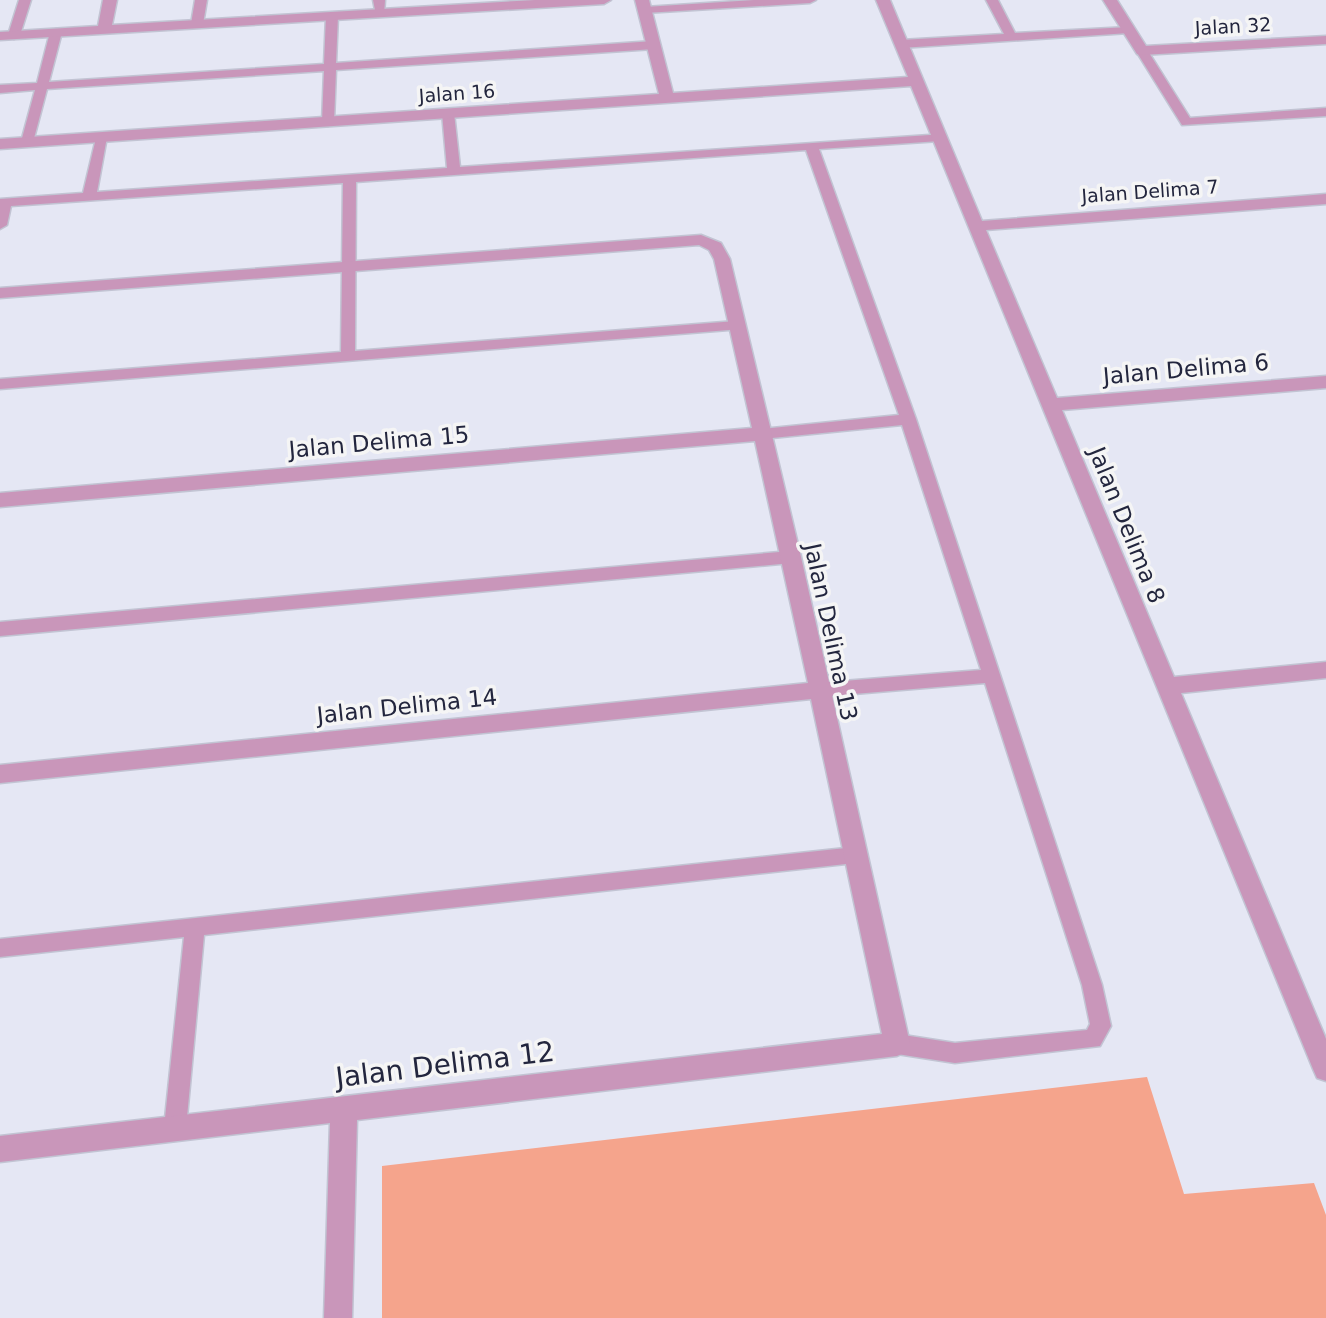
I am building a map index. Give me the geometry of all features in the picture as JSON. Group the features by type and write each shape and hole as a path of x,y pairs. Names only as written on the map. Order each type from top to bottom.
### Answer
{"street":[{"path":"104,29 110,0"},
{"path":"290,18 291,0"},
{"path":"7,35 332,16 379,7 604,0"},
{"name":"Jalan Delima 8","path":"883,0 1326,1069"},
{"path":"1110,0 1142,51"},
{"path":"643,5 667,98"},
{"name":"Jalan 32","path":"1142,51 1326,40"},
{"name":"Jalan 16","path":"0,144 917,81"},
{"name":"Jalan Delima 7","path":"977,226 1326,199"},
{"name":"Jalan Delima 13","path":"348,267 701,240 715,247 722,259 791,557 897,1044"},
{"path":"0,293 348,267"},
{"name":"Jalan Delima 6","path":"1051,405 1326,382"},
{"name":"Jalan Delima 15","path":"0,500 762,434"},
{"path":"1167,686 1326,670"},
{"name":"Jalan Delima 14","path":"0,774 818,690"},
{"name":"Jalan Delima 12","path":"0,1149 897,1044"},
{"path":"338,1318 344,1108"}],"lane":[{"path":"7,35 25,0"},
{"path":"197,24 201,0"},
{"path":"643,5 810,0"},
{"path":"992,0 1012,37"},
{"path":"328,122 332,16"},
{"path":"901,44 1129,30"},
{"path":"27,142 56,32"},
{"path":"0,89 654,45"},
{"path":"1142,51 1186,122 1326,112"},
{"path":"448,113 454,171"},
{"path":"89,197 101,137"},
{"path":"0,225 3,203 940,137"},
{"path":"811,146 908,419 1088,972 1101,1026 1093,1039 1059,1044 955,1053 897,1044"},
{"path":"348,357 350,178"},
{"path":"0,384 736,326"},
{"path":"762,434 908,419"},
{"path":"0,629 791,557"},
{"path":"818,690 992,676"},
{"path":"0,948 855,855"},
{"path":"175,1128 195,927"}],"shaded area":[{"path":"1147,1077 1184,1194 1314,1183 1326,1215 1326,1318 382,1318 382,1166"}]}
